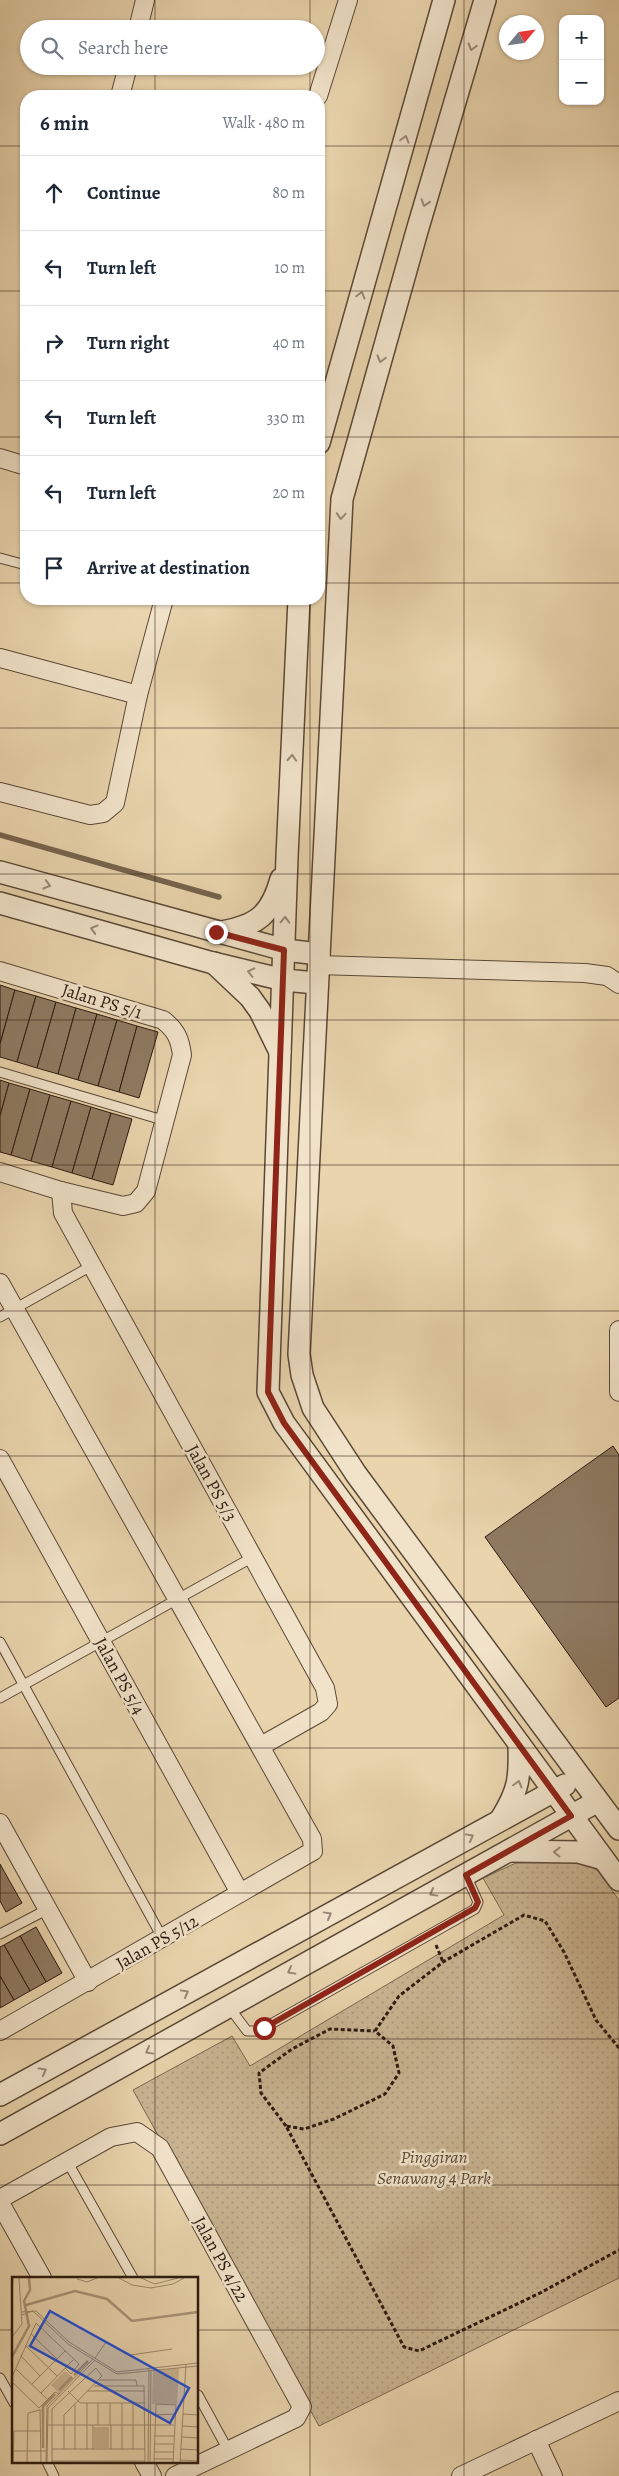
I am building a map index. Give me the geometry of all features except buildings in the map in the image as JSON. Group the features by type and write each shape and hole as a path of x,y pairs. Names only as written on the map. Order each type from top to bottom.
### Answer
{"street":[{"path":"140,20 145,0"},
{"path":"325,74 348,0"},
{"path":"325,422 444,0"},
{"path":"485,0 342,499 299,1354 302,1375 313,1408 356,1474 619,1829"},
{"path":"122,90 126,75"},
{"path":"320,90 325,75"},
{"path":"0,458 20,462"},
{"path":"0,792 90,815 103,813 115,803 138,695 161,605"},
{"path":"299,605 287,857 282,1054 268,1392 284,1423 619,1880"},
{"path":"0,658 138,695"},
{"path":"216,932 240,929 255,922 268,911 276,896 287,857"},
{"path":"0,872 284,950 318,967"},
{"path":"0,903 213,963 284,980 318,967 585,973 607,976 619,984"},
{"path":"213,963 250,997 260,1011 282,1054"},
{"name":"Jalan PS 5/1","path":"0,971 163,1020 173,1028 180,1039 182,1055 166,1121"},
{"path":"0,1172 61,1191 123,1206 136,1203 146,1191 166,1121"},
{"name":"Jalan PS 5/3","path":"61,1191 63,1214 93,1265 325,1688 328,1704 321,1712 261,1746"},
{"path":"0,1283 7,1313 178,1599 261,1746"},
{"path":"619,1330 619,1392"},
{"name":"Jalan PS 5/4","path":"0,1459 240,1893"},
{"path":"501,1820 514,1798 520,1776 519,1744"},
{"name":"Jalan PS 5/12","path":"0,2030 88,1982 313,1851 312,1839 261,1746"},
{"path":"0,2095 581,1776"},
{"path":"0,2134 598,1801"},
{"path":"0,1825 88,1982"},
{"path":"509,1851 578,1852 603,1859"},
{"name":"Jalan PS 4/22","path":"67,2161 111,2137 137,2132 160,2148 302,2407 296,2418 228,2450"},
{"path":"0,2199 67,2161"},
{"path":"0,2203 41,2277"},
{"path":"461,2476 619,2401"},
{"path":"536,2440 553,2476"},
{"path":"175,2476 228,2450"},
{"path":"145,2464 152,2476"}],"lane":[{"path":"0,558 20,563"},
{"path":"0,1072 166,1121"},
{"path":"7,1313 93,1265"},
{"path":"0,1698 253,1557"},
{"path":"0,1642 162,1939"},
{"path":"228,2006 247,2031 254,2032 264,2028 475,1908 478,1902 466,1875"},
{"path":"0,1934 48,1909"},
{"path":"67,2161 132,2277"},
{"path":"0,2378 12,2399"},
{"path":"199,2397 228,2450"},
{"path":"48,2464 54,2476"}],"path":[{"path":"375,2031 399,1996 406,1990 443,1962 524,1915 545,1921 564,1952 596,2020 619,2048"},
{"path":"286,2126 304,2129 334,2119 385,2094 399,2072 393,2046 375,2031 330,2029 292,2049 260,2073 261,2093 286,2126 404,2347 419,2351 540,2293 619,2250"}],"green space":[{"name":"Pinggiran Senawang 4 Park","path":"580,1862 597,1870 619,1900 619,2278 319,2426 133,2090 232,2036 250,2066 504,1915 483,1878 516,1863"}],"waterway":[{"path":"0,835 219,897"}],"route":[{"path":"216,932 284,950 282,1054 268,1392 284,1423 571,1816 466,1875 478,1902 475,1908 264,2028"}]}
